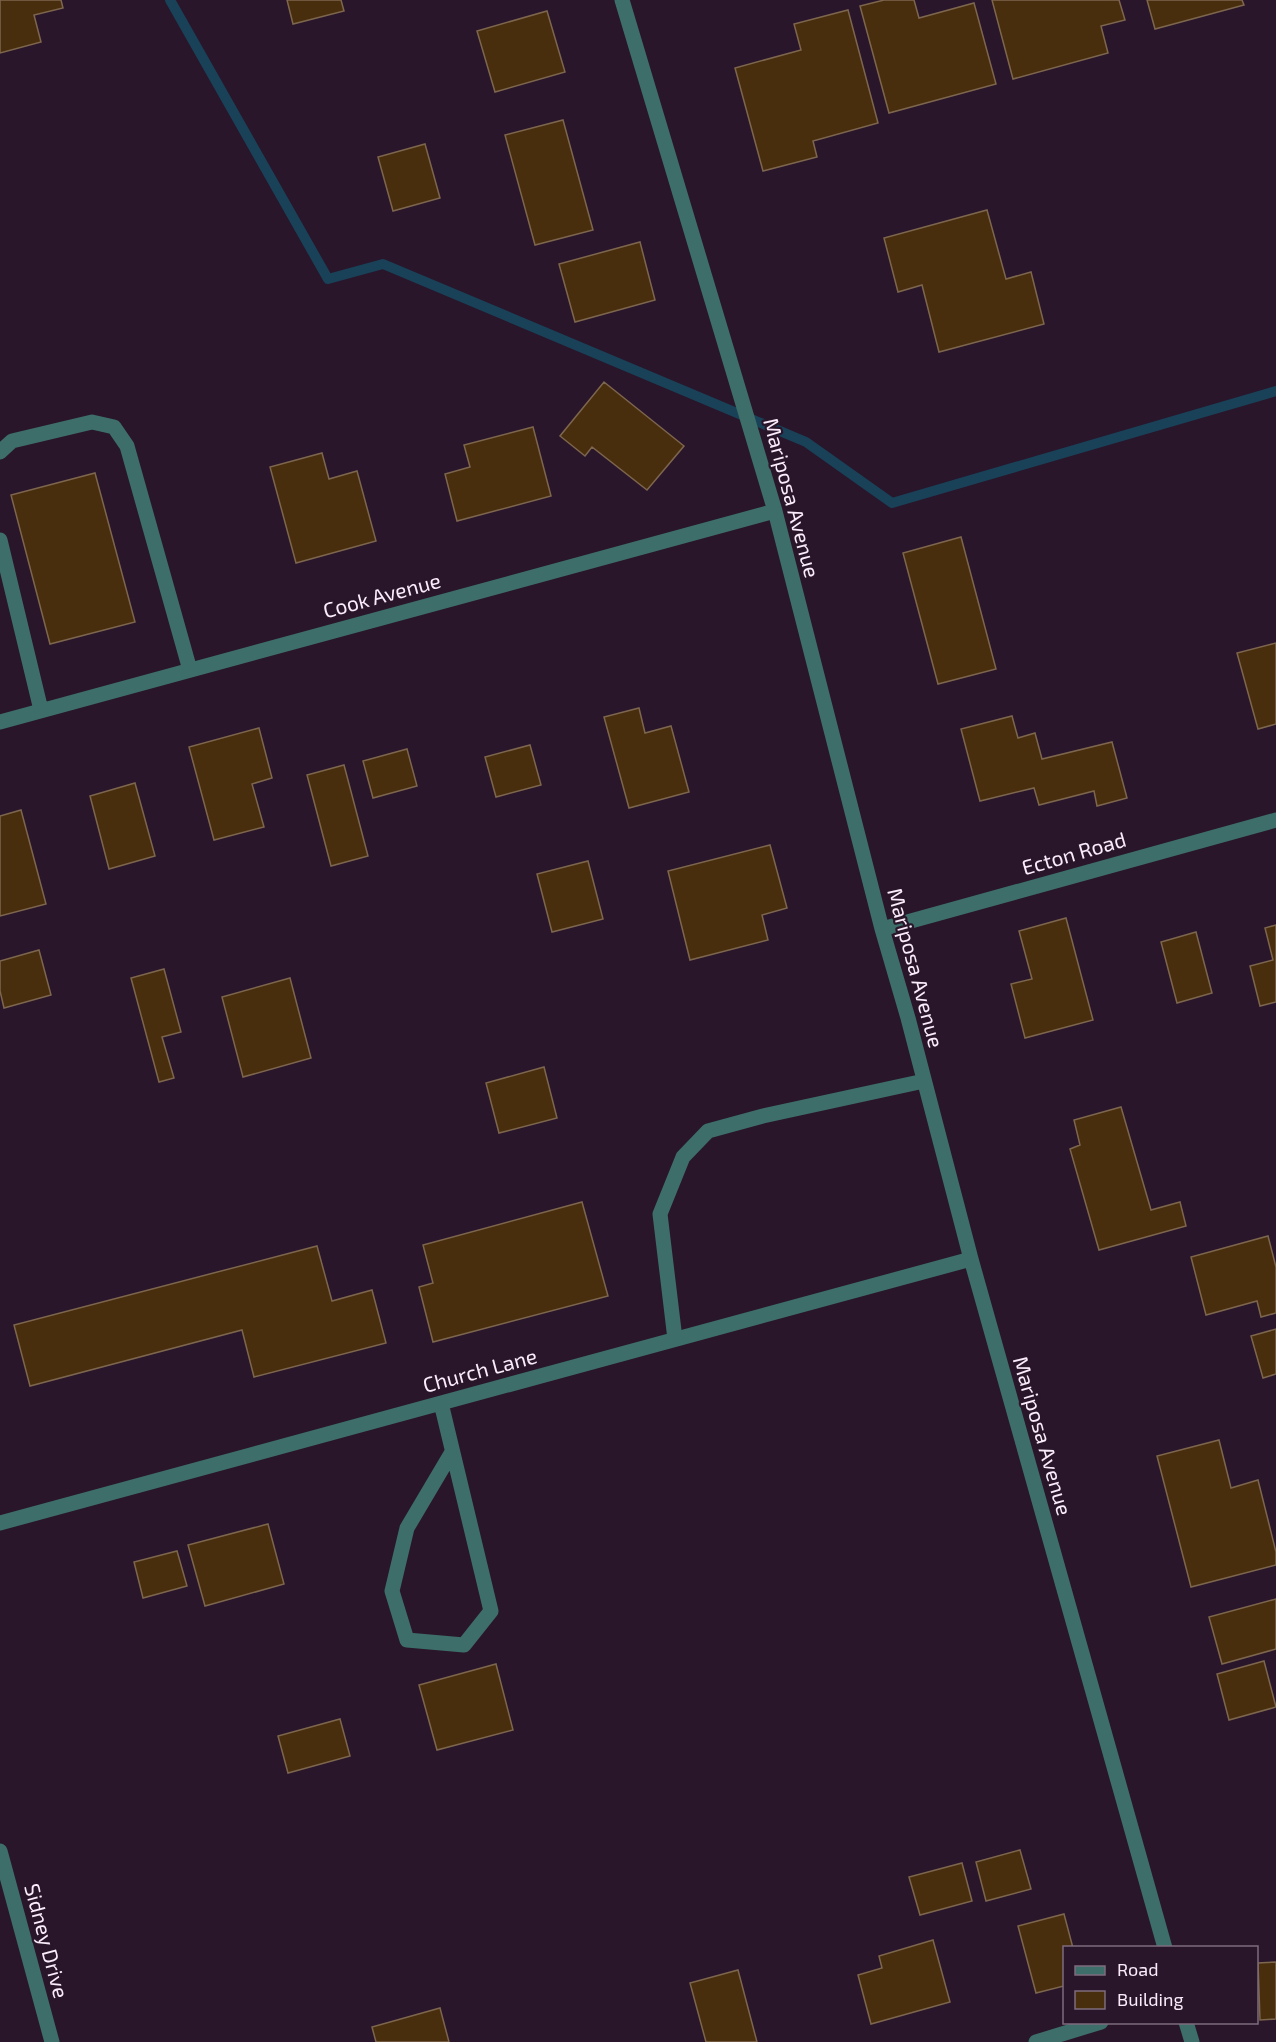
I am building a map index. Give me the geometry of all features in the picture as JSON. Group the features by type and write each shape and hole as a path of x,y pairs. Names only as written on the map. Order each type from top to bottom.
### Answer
{"street":[{"name":"Mariposa Avenue","path":"622,0 775,511 882,929 971,1259 1165,1946"},
{"path":"0,452 12,441 92,422 114,427 127,446 190,670"},
{"name":"Cook Avenue","path":"0,722 775,511"},
{"path":"0,540 41,710"},
{"name":"Ecton Road","path":"882,929 1276,820"},
{"path":"675,1339 660,1214 683,1157 708,1131 763,1116 924,1081"},
{"name":"Church Lane","path":"0,1523 971,1259"},
{"path":"441,1403 491,1611 464,1645 407,1640 392,1592 407,1528 452,1452"},
{"name":"Sidney Drive","path":"0,1851 52,2042"},
{"path":"1036,2042 1094,2024"},
{"path":"1187,2024 1192,2042"}],"building":[{"path":"0,0 61,0 63,8 34,15 41,42 0,53"},
{"path":"287,0 341,0 344,11 293,24"},
{"path":"884,0 914,0 919,18 974,3 996,84 889,113 860,6"},
{"path":"992,0 1119,0 1125,20 1101,26 1108,53 1013,79"},
{"path":"1147,0 1242,0 1244,5 1155,29"},
{"path":"848,10 878,123 813,141 817,157 763,171 735,68 801,50 794,24"},
{"path":"547,11 565,72 495,92 477,31"},
{"path":"563,120 593,230 535,245 505,135"},
{"path":"425,144 440,198 393,211 378,157"},
{"path":"987,210 1006,279 1031,272 1044,324 939,352 922,285 898,292 884,238"},
{"path":"640,242 655,300 575,322 559,264"},
{"path":"604,382 684,446 647,490 592,447 585,456 560,436"},
{"path":"533,427 551,496 457,521 445,474 470,467 464,445"},
{"path":"322,453 329,479 357,471 376,541 296,563 270,467"},
{"path":"95,473 135,622 50,644 11,495"},
{"path":"961,537 996,669 938,684 903,553"},
{"path":"1276,643 1276,724 1258,729 1237,653"},
{"path":"639,708 645,733 671,726 689,792 629,808 604,717"},
{"path":"1012,716 1018,738 1035,733 1042,759 1112,742 1127,798 1097,806 1094,791 1039,805 1034,788 980,801 961,729"},
{"path":"259,728 272,778 252,784 264,827 214,840 189,747"},
{"path":"530,745 541,785 496,797 485,757"},
{"path":"407,749 417,786 373,798 363,761"},
{"path":"344,765 368,856 331,866 307,775"},
{"path":"135,783 155,856 109,869 90,796"},
{"path":"21,810 46,904 0,916 0,816"},
{"path":"770,845 787,908 762,915 768,940 690,960 668,871"},
{"path":"588,861 603,919 552,932 537,874"},
{"path":"1066,918 1093,1020 1025,1038 1011,984 1032,979 1019,931"},
{"path":"1276,925 1276,1002 1260,1006 1250,966 1273,960 1265,928"},
{"path":"1196,932 1212,993 1177,1003 1161,942"},
{"path":"39,950 51,995 4,1008 0,991 0,961"},
{"path":"164,969 181,1032 162,1037 174,1078 159,1082 131,978"},
{"path":"290,978 311,1058 243,1077 222,997"},
{"path":"544,1067 557,1118 499,1133 486,1083"},
{"path":"1121,1107 1151,1210 1180,1202 1186,1226 1099,1250 1070,1149 1080,1145 1074,1120"},
{"path":"582,1202 608,1296 433,1342 419,1287 433,1283 423,1245"},
{"path":"1268,1236 1276,1267 1276,1313 1261,1317 1257,1301 1206,1315 1191,1257"},
{"path":"317,1246 332,1301 372,1290 386,1343 254,1377 242,1330 30,1386 14,1325"},
{"path":"1276,1329 1276,1374 1263,1378 1251,1336"},
{"path":"1219,1440 1231,1488 1258,1480 1276,1552 1276,1565 1191,1587 1157,1456"},
{"path":"268,1524 284,1584 205,1606 188,1545"},
{"path":"177,1551 187,1586 143,1598 134,1562"},
{"path":"1276,1599 1276,1649 1222,1664 1209,1617"},
{"path":"1264,1661 1276,1707 1229,1720 1217,1674"},
{"path":"496,1664 513,1730 437,1750 419,1685"},
{"path":"340,1719 350,1756 288,1773 278,1736"},
{"path":"1020,1850 1031,1889 986,1901 976,1862"},
{"path":"962,1863 972,1901 920,1915 909,1877"},
{"path":"1064,1914 1072,1946 1063,1946 1063,1986 1036,1993 1018,1926"},
{"path":"933,1940 950,2002 871,2024 858,1975 882,1968 879,1956"},
{"path":"1276,1962 1276,2019 1260,2020 1258,1963"},
{"path":"738,1970 757,2042 706,2042 690,1983"},
{"path":"440,2008 449,2042 376,2042 372,2027"}],"waterway":[{"path":"170,0 328,279 383,264 806,442 892,503 1276,391"}]}
